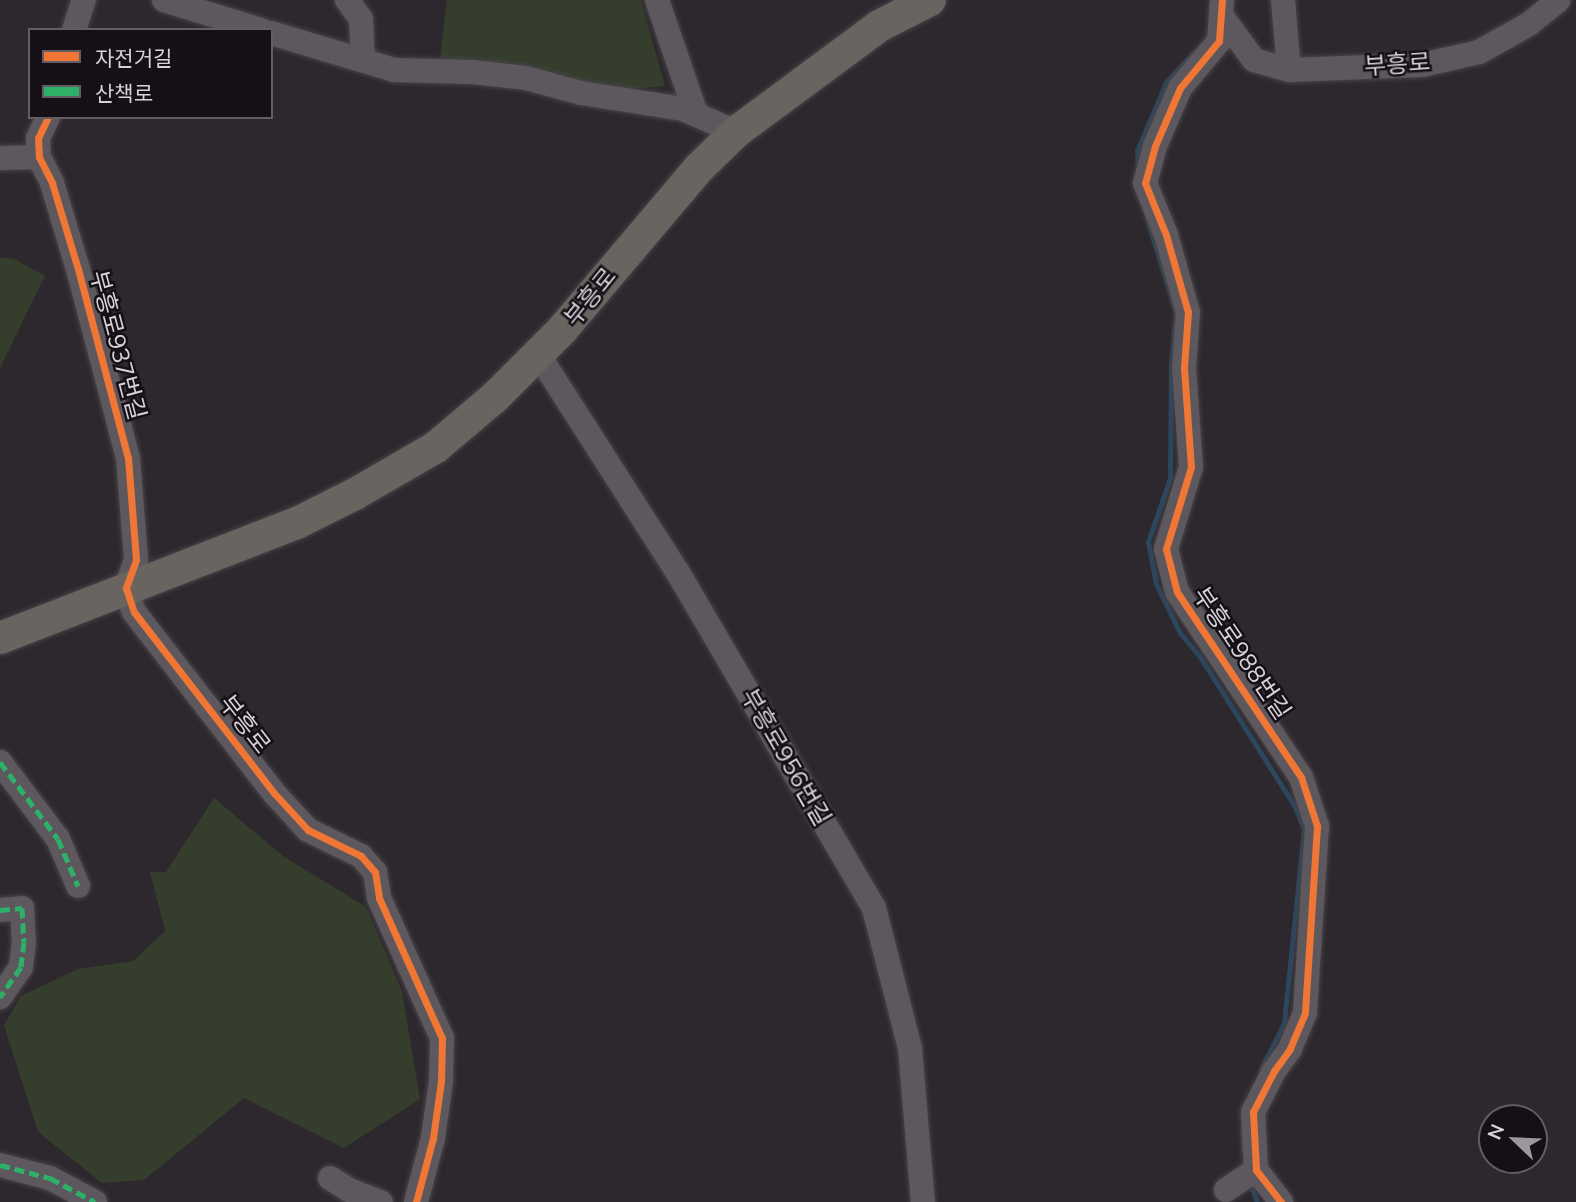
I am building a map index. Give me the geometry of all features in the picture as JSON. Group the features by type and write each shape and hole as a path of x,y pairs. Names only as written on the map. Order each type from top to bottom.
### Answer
{"main road":[{"name":"부흥로","path":"0,638 297,523 355,494 436,447 495,397 562,330 699,168 736,132 879,26 930,0"}],"street":[{"path":"75,28 84,0"},
{"path":"164,0 255,28"},
{"path":"347,0 361,19 363,61"},
{"path":"656,0 696,114"},
{"path":"1283,0 1289,70"},
{"name":"부흥로","path":"1223,9 1254,60 1289,70 1422,65 1479,52 1529,24 1559,0"},
{"name":"부흥로988번길","path":"1223,9 1219,41 1180,88 1155,146 1145,183 1166,235 1188,312 1184,368 1191,467 1166,549 1177,592 1301,777 1317,827 1305,1013 1290,1049 1274,1071 1253,1112 1256,1170"},
{"path":"273,34 394,70 472,72 526,78 581,93 666,105 696,114 736,132"},
{"path":"0,158 38,157 38,138 47,119"},
{"name":"부흥로937번길","path":"38,157 52,183 78,269 128,458 136,560 127,588"},
{"name":"부흥로956번길","path":"538,354 677,571 874,908 910,1048 923,1202"},
{"name":"부흥로","path":"127,588 134,612 274,793 308,831 361,856 375,872 379,898 442,1038 441,1081 433,1138 416,1202"},
{"path":"0,762 58,839 78,886"},
{"path":"0,910 22,908 24,942 22,967 0,997"},
{"path":"0,1165 50,1178 95,1202"},
{"path":"1226,1190 1256,1170 1281,1202"},
{"path":"330,1178 349,1190 381,1202"}],"green space":[{"path":"447,0 641,0 665,86 627,90 440,59"},
{"path":"0,257 14,259 45,276 0,368"},
{"path":"214,798 283,856 366,907 402,991 420,1099 344,1148 244,1098 144,1180 102,1183 38,1132 4,1025 21,996 78,969 133,961 165,931 150,872 166,872"}],"waterway":[{"path":"1138,169 1137,151 1166,82 1194,52"},
{"path":"1147,219 1176,312 1171,367 1170,478 1148,542 1156,584 1180,633 1200,657 1294,805 1304,829 1284,1023 1261,1069"},
{"path":"1242,1131 1244,1152"},
{"path":"1250,1183 1257,1202"}],"marked path":[{"path":"0,762 58,839 78,886"},
{"path":"0,910 22,908 24,942 21,967 0,997"},
{"path":"0,1165 50,1178 95,1202"}],"cycle path":[{"path":"1222,0 1219,41 1180,88 1155,146 1145,183 1166,235 1188,312 1184,368 1191,467 1166,549 1177,592 1301,777 1317,826 1305,1013 1290,1049 1274,1071 1253,1112 1256,1170 1281,1202"},
{"path":"47,119 38,138 39,157 52,183 78,269 128,458 136,560 126,588 134,612 274,793 308,830 361,856 375,872 379,898 442,1038 441,1081 433,1138 416,1202"}]}
